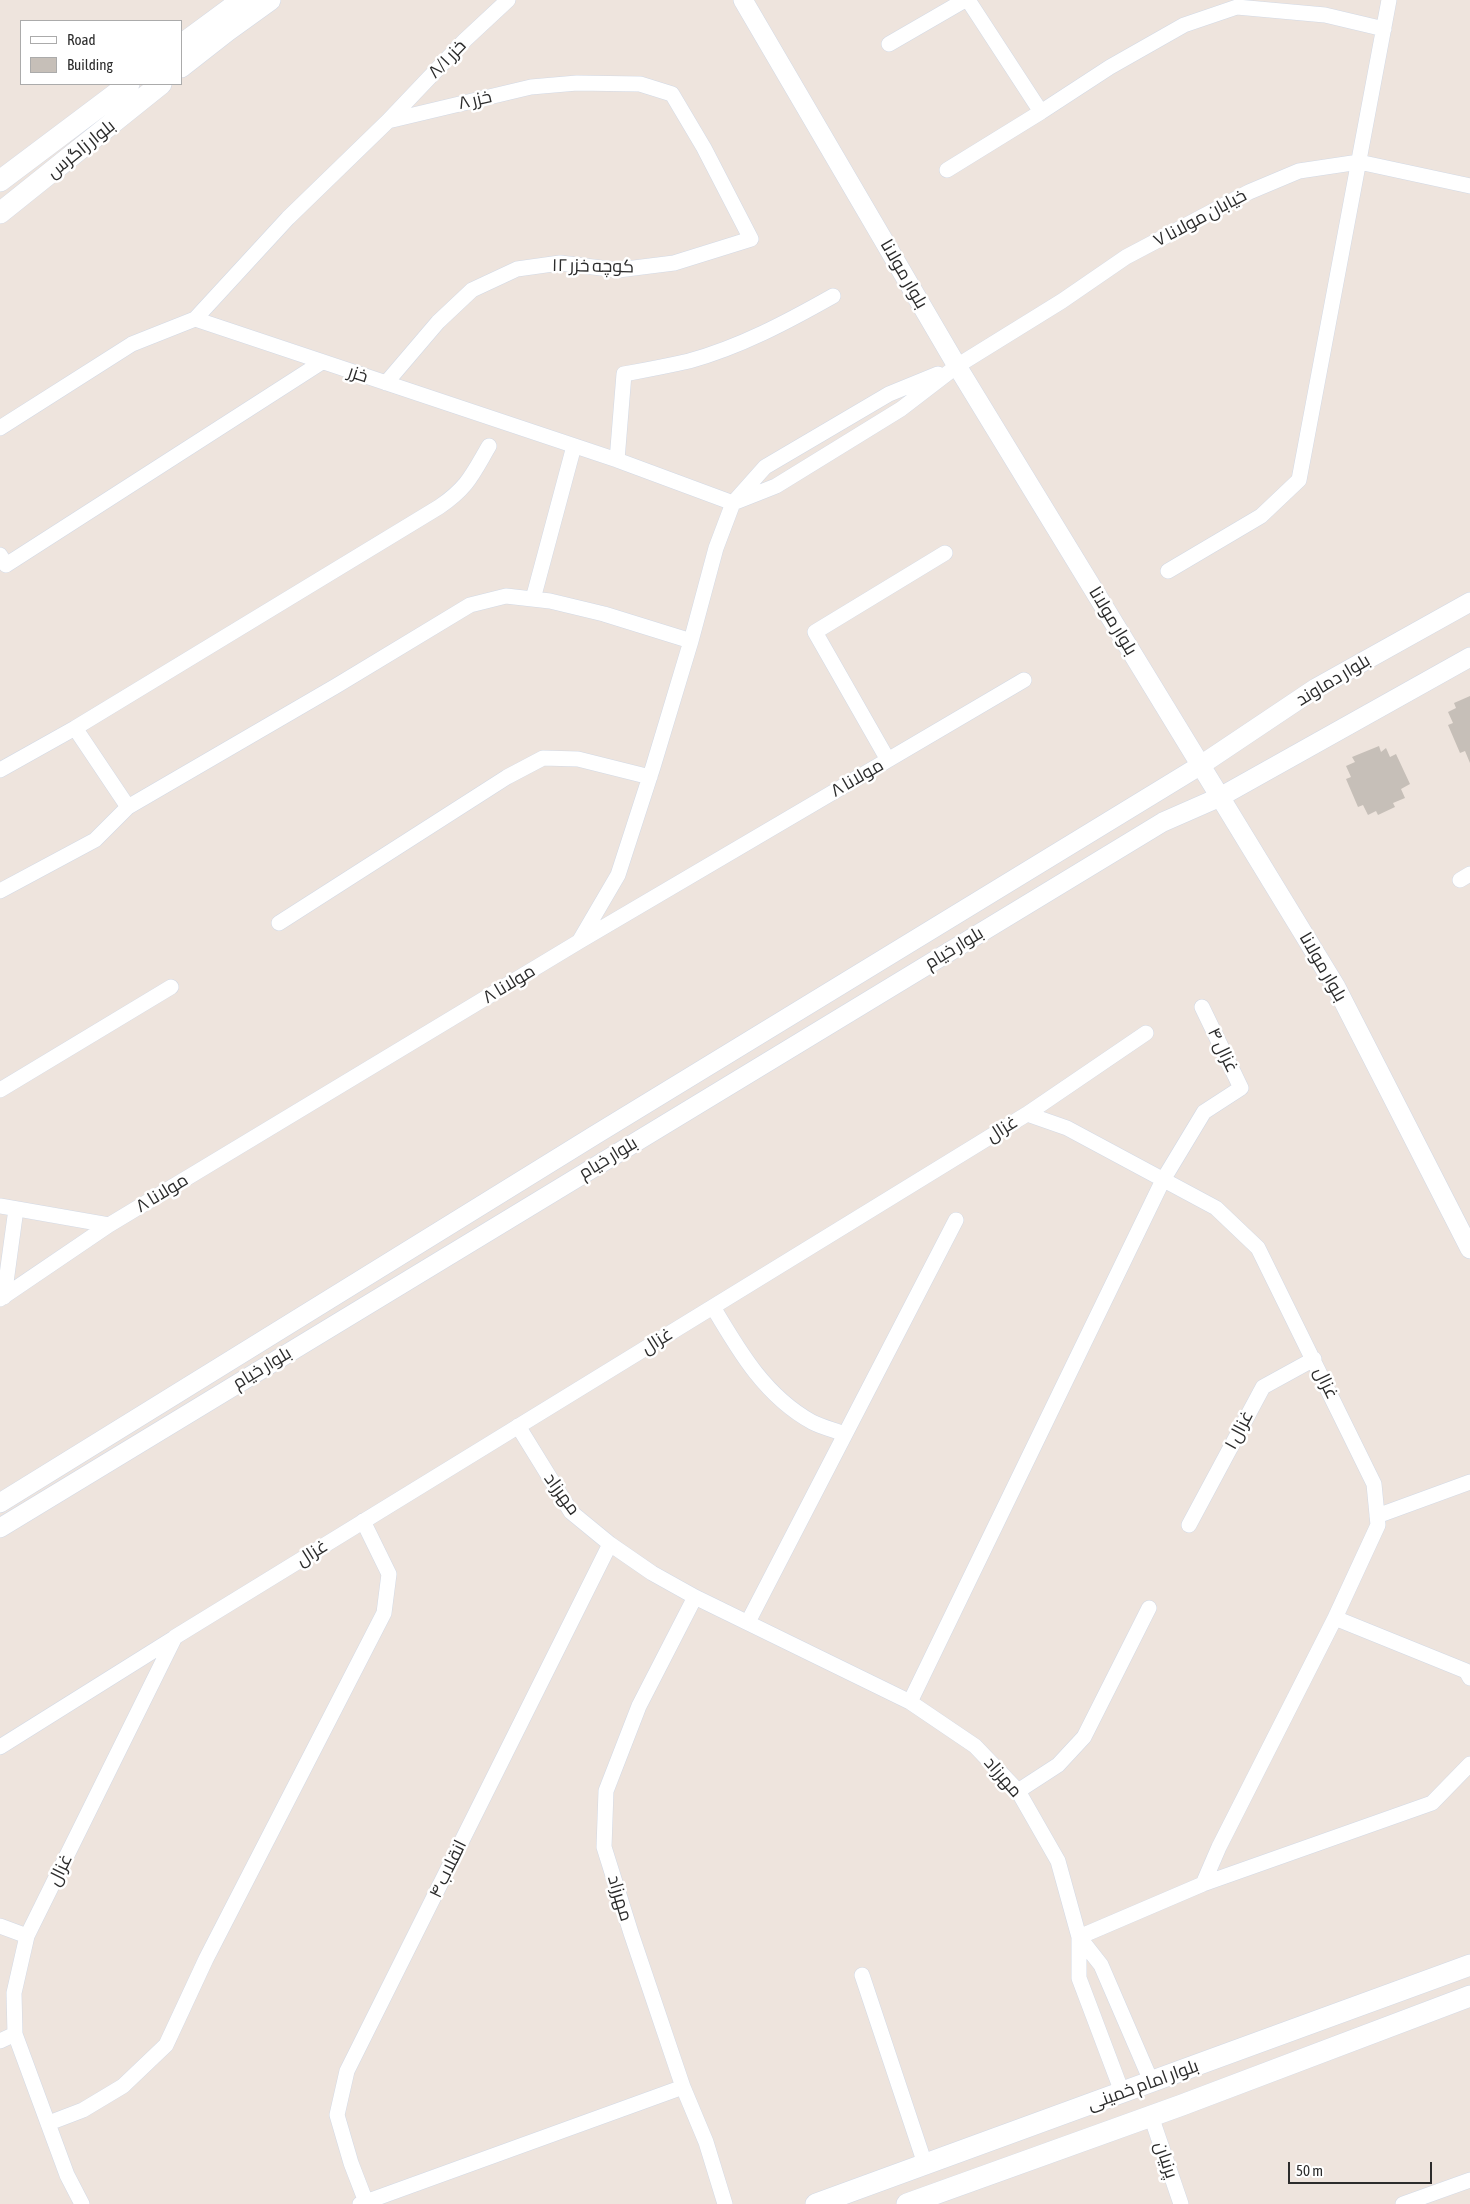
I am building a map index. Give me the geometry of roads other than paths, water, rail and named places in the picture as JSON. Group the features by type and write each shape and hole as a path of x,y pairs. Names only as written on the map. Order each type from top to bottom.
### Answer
{"main road":[{"path":"182,43 242,0"},
{"path":"182,67 270,0"},
{"name":"بلوار زاگرس","path":"1,178 128,85"},
{"name":"بلوار زاگرس","path":"0,214 160,85"},
{"name":"بلوار امام خمینی","path":"816,2204 1470,1965"},
{"name":"بلوار امام خمینی","path":"907,2204 1151,2116 1470,1996"}],"street":[{"name":"خزر ۸/۱","path":"388,121 465,40 508,0"},
{"name":"بلوار مولانا","path":"743,0 958,366 1336,987 1470,1249"},
{"path":"889,44 967,0 1041,112"},
{"path":"1168,571 1261,516 1299,480 1389,0"},
{"path":"947,170 1110,67 1184,25 1237,7 1325,15 1384,29"},
{"name":"خزر ۸","path":"388,121 540,86 577,82 640,84 672,94 704,148 751,239"},
{"path":"0,428 132,344 195,318 288,218 388,121"},
{"name":"خیابان مولانا ۷","path":"958,366 1062,301 1126,257 1249,192 1299,171 1359,162 1470,186"},
{"name":"کوچه خزر ۱۲","path":"386,383 438,322 472,290 517,269 560,263 618,270 656,266 674,263 751,239"},
{"path":"617,460 624,374 689,361 731,346 779,326 833,296"},
{"name":"خزر","path":"195,318 617,460 732,504"},
{"path":"0,555 6,565 322,362"},
{"path":"732,504 776,486 902,409 958,366"},
{"path":"580,941 618,875 691,641 716,548 732,504 765,467 889,394 958,366"},
{"path":"0,770 74,728 439,507 458,494 467,484 489,446"},
{"path":"533,599 574,446"},
{"path":"888,760 815,632 945,553"},
{"path":"0,891 95,840 128,807 336,686 470,605 506,596 533,599 604,614 691,641"},
{"name":"بلوار دماوند","path":"1201,766 1316,688 1470,602"},
{"path":"1220,797 1470,657"},
{"name":"مولانا ۸","path":"2,1298 109,1225 580,941 1024,680"},
{"path":"74,728 128,807"},
{"path":"279,923 507,777 543,758 578,759 650,777"},
{"name":"بلوار خیام","path":"0,1503 578,1145 1201,766"},
{"name":"بلوار خیام","path":"0,1528 1163,822 1220,797"},
{"path":"0,1090 171,987"},
{"name":"غزال ۴","path":"1162,1180 1204,1112 1241,1088 1202,1007"},
{"path":"1027,1114 1146,1034"},
{"name":"غزال","path":"82,2204 68,2175 15,2034 14,1993 27,1936 175,1637 1027,1114 1067,1128 1216,1208 1258,1248 1374,1484 1378,1525 1202,1884"},
{"path":"910,1702 1162,1180"},
{"path":"0,1206 109,1225"},
{"path":"2,1298 16,1209"},
{"path":"748,1622 956,1220"},
{"path":"713,1307 741,1355 773,1394 812,1422 844,1434"},
{"name":"غزال ۱","path":"1189,1524 1263,1387 1314,1359"},
{"name":"مهرزاد","path":"518,1426 571,1512 610,1544 652,1573 695,1597 910,1702 975,1746 1018,1791 1058,1861 1080,1936"},
{"path":"1377,1516 1470,1482"},
{"path":"49,2123 83,2110 122,2086 166,2045 206,1959 384,1613 389,1574 363,1521"},
{"name":"انقلاب ۴","path":"363,2203 337,2116 347,2071 610,1544"},
{"name":"مهرزاد","path":"695,1597 639,1706 606,1791 604,1847 683,2087 706,2142 725,2204"},
{"path":"1018,1791 1058,1765 1084,1737 1149,1608"},
{"path":"1334,1618 1466,1671 1470,1678"},
{"path":"0,1747 175,1637"},
{"path":"1080,1936 1202,1884 1432,1803 1470,1764"},
{"path":"0,1926 27,1936"},
{"path":"1080,1936 1101,1965 1151,2081"},
{"path":"1080,1936 1079,1978 1122,2092"},
{"path":"862,1975 925,2164"},
{"path":"0,2041 15,2034"},
{"path":"363,2203 683,2087"},
{"name":"پرنیان","path":"1151,2116 1181,2204"},
{"path":"1403,2204 1470,2180"}]}
